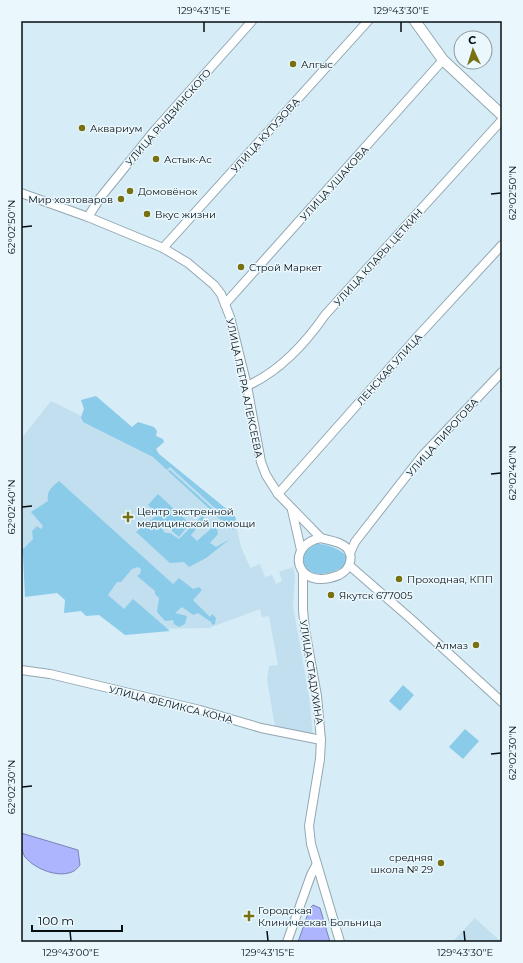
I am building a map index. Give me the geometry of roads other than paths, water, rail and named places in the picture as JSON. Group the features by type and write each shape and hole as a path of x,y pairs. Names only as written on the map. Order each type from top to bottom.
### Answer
{"main road":[{"path":"415,21 443,60 502,115"}],"street":[{"name":"УЛИЦА РЫДЗИНСКОГО","path":"88,217 100,198 155,130 252,21"},
{"name":"УЛИЦА КУТУЗОВА","path":"163,248 368,21"},
{"name":"УЛИЦА УШАКОВА","path":"225,304 443,60"},
{"name":"УЛИЦА КЛАРЫ ЦЕТКИН","path":"246,386 265,378 291,356 311,335 326,315 502,120"},
{"name":"УЛИЦА ПЕТРА АЛЕКСЕЕВА","path":"21,193 88,217 163,248 188,262 205,276 221,294 225,304 246,386 261,462 266,475 278,494 320,538"},
{"name":"ЛЕНСКАЯ УЛИЦА","path":"278,494 418,336 502,245"},
{"name":"УЛИЦА ПИРОГОВА","path":"350,553 355,542 422,456 502,372"},
{"path":"292,509 301,550 299,560 303,573 309,578 316,580"},
{"path":"301,550 311,541 320,538 342,544 355,542"},
{"path":"342,544 350,553 350,566 502,702"},
{"path":"303,589 307,583 339,575 350,566"},
{"name":"УЛИЦА СТАДУХИНА","path":"303,573 305,630 317,696 321,740 320,759 309,826 311,844 340,942"},
{"name":"УЛИЦА ФЕЛИКСА КОНА","path":"21,670 50,674 200,710 261,728 321,740"},
{"path":"287,942 311,875 317,864"}],"place":[{"name":"Алгыс","path":"293,64"},
{"name":"Аквариум","path":"82,128"},
{"name":"Астык-Ас","path":"156,159"},
{"name":"Домовёнок","path":"130,191"},
{"name":"Мир хозтоваров","path":"121,199"},
{"name":"Вкус жизни","path":"147,214"},
{"name":"Строй Маркет","path":"241,267"},
{"name":"Центр экстренной медицинской помощи","path":"128,517"},
{"name":"Проходная, КПП","path":"399,579"},
{"name":"Якутск 677005","path":"331,595"},
{"name":"Алмаз","path":"476,645"},
{"name":"средняя школа № 29","path":"441,863"},
{"name":"Городская Клиническая Больница","path":"249,916"}]}
